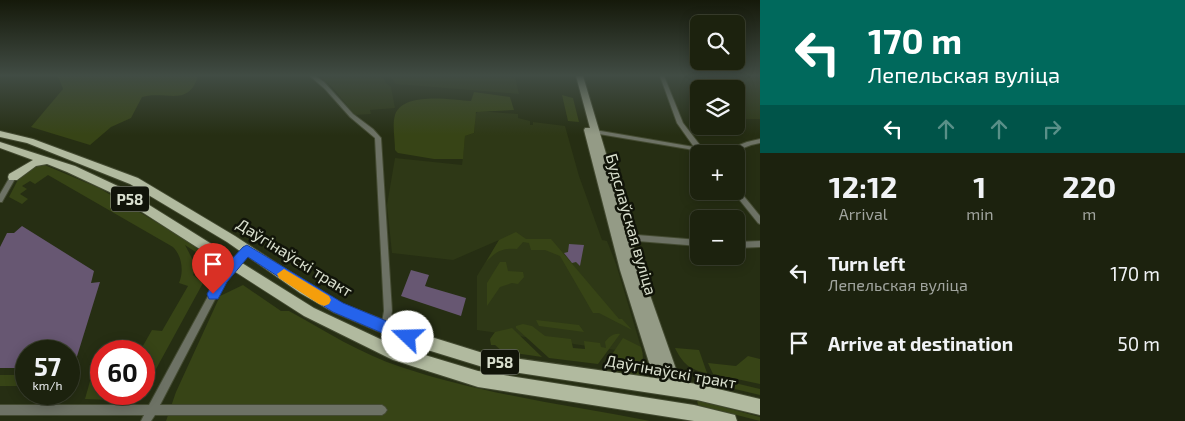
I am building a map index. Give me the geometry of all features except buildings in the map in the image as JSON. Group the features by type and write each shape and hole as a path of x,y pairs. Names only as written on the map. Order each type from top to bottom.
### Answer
{"main road":[{"name":"Будслаўская вуліца","path":"578,96 632,289 658,368 668,382"},
{"name":"Будслаўская вуліца","path":"585,96 625,237 669,369 668,382"},
{"name":"Даўгінаўскі тракт","path":"0,134 30,141 134,182 247,250 338,308 440,348 486,361 668,382 760,407"},
{"name":"Р58","path":"0,145 48,160 118,191 309,312 393,354 440,369 530,389 668,415 729,421"},
{"path":"13,177 23,155 18,151"},
{"path":"13,177 33,163 48,160"},
{"path":"234,264 247,250"},
{"path":"528,366 530,389"},
{"path":"668,382 668,415"}],"street":[{"path":"333,96 346,111 378,138 388,311 385,328"},
{"path":"670,96 680,122 696,145"},
{"path":"595,132 689,147 693,146 692,141"},
{"path":"743,145 748,142 760,141"},
{"path":"0,200 13,177"},
{"path":"743,200 760,221"},
{"path":"625,237 690,242"},
{"path":"745,245 760,244"},
{"path":"146,421 222,278 234,264"},
{"path":"0,410 382,410"}],"shaded area":[{"path":"57,96 148,96 142,97 131,118 111,127 90,145 31,127"},
{"path":"339,96 393,96 395,108 370,110 371,114 355,115"},
{"path":"473,96 510,97 514,110 476,112 474,133 465,136 463,159 434,159 398,153 395,150 394,119 400,107 418,100 429,99 471,101"},
{"path":"562,96 573,98 579,122 568,121"},
{"path":"745,96 760,96 760,119 745,119"},
{"path":"478,111 518,114 518,118 530,121 530,125 533,125 533,122 565,126 579,176 602,240 607,241 616,264 643,354 477,330 477,276 499,240 453,260 392,253 387,205 395,158 462,165 465,136 474,133 475,115"},
{"path":"40,163 99,188 208,253 203,257 185,245 196,266 193,275 203,283 155,371 155,340 146,340 152,330 162,331 188,286 179,283 182,269 176,251 173,247 48,175 35,184 30,181 22,186 27,189 20,194 28,199 22,204 9,197 23,170"},
{"path":"516,232 526,239 551,239 619,319 622,319 632,330 599,313 593,313 560,256 545,250 531,250 529,243 523,242 517,249 500,251 486,262 499,240"},
{"path":"500,262 506,262 508,271 523,272 524,277 518,284 512,283 500,287 487,306 487,283"},
{"path":"243,285 281,311 289,311 357,349 386,362 462,385 493,392 650,421 166,421 176,392 220,296"},
{"path":"536,320 579,325 584,332 539,326"},
{"path":"523,324 532,326 545,336 571,339 573,348 585,349 584,341 600,343 601,347 606,348 605,342 608,338 620,334 598,364 549,358 516,328 516,326"},
{"path":"512,328 542,357 502,351 495,345 491,345 490,339 495,332"},
{"path":"623,338 641,347 642,363 634,369 604,366"},
{"path":"675,348 699,350 707,373 696,370 688,365"},
{"path":"492,349 503,355 599,370 635,372 646,370 641,376 624,374 503,356"},
{"path":"748,356 760,359 760,384 713,374 708,363 736,366"},
{"path":"0,375 15,375 15,386 0,386"},
{"path":"701,375 760,389 760,395 697,380"},
{"path":"90,381 90,399 85,399"},
{"path":"697,400 760,417 760,421 698,405"}],"slow traffic":[{"path":"284,274 324,300"}],"route":[{"path":"213,294 222,278 247,250 305,289 338,308 408,337"}]}
